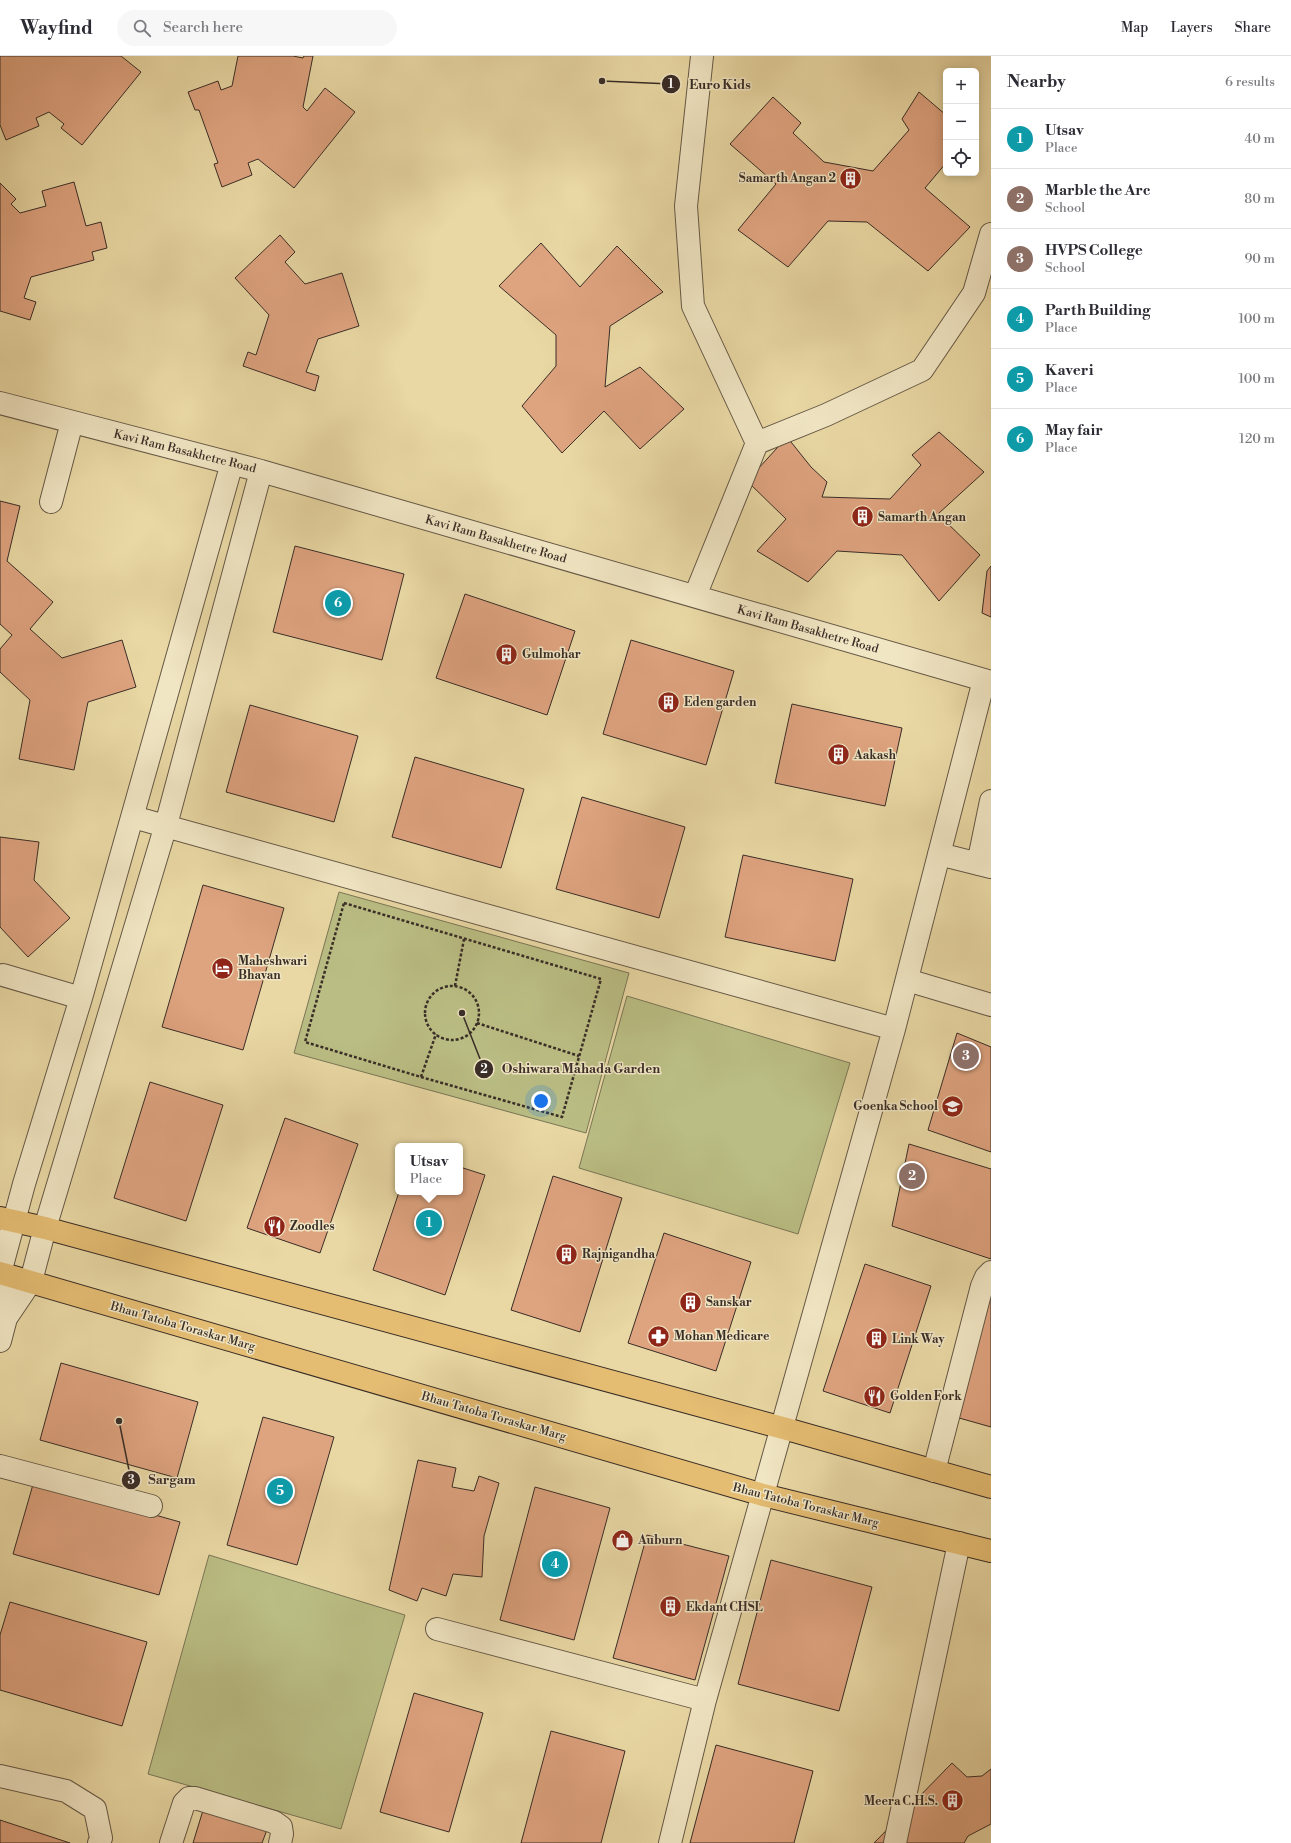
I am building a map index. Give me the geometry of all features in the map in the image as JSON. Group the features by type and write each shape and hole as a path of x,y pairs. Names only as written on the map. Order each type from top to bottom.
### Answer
{"main road":[{"path":"7,1220 45,1228 782,1428 991,1487"},
{"name":"Bhau Tatoba Toraskar Marg","path":"0,1273 763,1495 991,1551"}],"street":[{"path":"702,56 686,206 693,306 757,443"},
{"path":"695,596 757,443 826,415 922,370 974,293 991,234"},
{"name":"Kavi Ram Basakhetre Road","path":"0,403 261,471 988,681"},
{"path":"51,502 72,422"},
{"path":"6,1318 0,1273 7,1220 24,1184 81,998 232,464"},
{"path":"0,1341 6,1318 31,1281 45,1228 166,826 261,471"},
{"path":"670,1843 705,1700 894,1029 939,854 988,681"},
{"path":"939,854 984,865 991,801"},
{"path":"133,817 894,1029"},
{"path":"3,975 81,998"},
{"path":"907,980 991,1005"},
{"path":"934,1471 982,1286 986,1277 991,1272"},
{"path":"0,1466 151,1506"},
{"path":"895,1843 959,1543"},
{"path":"437,1629 705,1700"},
{"path":"0,1776 66,1791 95,1809 101,1838 99,1843"},
{"path":"171,1843 184,1803 189,1798 196,1798 274,1822 281,1827 282,1834 280,1843"}],"path":[{"path":"344,903 464,940 601,979 562,1117 305,1042 344,903"},
{"path":"455,986 464,940"},
{"path":"455,986 468,992 475,999 478,1007 477,1023 474,1030 464,1038 446,1039 436,1034 426,1021 427,1004 436,992 446,987 455,986"},
{"path":"477,1023 579,1056"},
{"path":"421,1077 436,1034"}],"green space":[{"path":"339,892 629,973 586,1133 294,1053"},
{"path":"627,996 850,1063 798,1234 579,1168"},
{"path":"209,1555 405,1615 341,1829 148,1774"}],"building":[{"path":"0,56 121,56 141,72 82,145 61,128 64,124 49,112 36,118 39,126 6,140 0,125"},
{"path":"238,56 293,56 303,58 304,56 313,56 303,107 307,111 325,88 355,112 294,188 258,159 248,163 252,175 222,187 214,164 218,163 199,110 195,110 188,92 218,81 221,90 232,86"},
{"name":"Samarth Angan 2","path":"919,92 943,112 943,167 925,188 970,227 928,271 867,222 828,221 788,267 738,230 776,184 730,144 773,97 801,123 793,133 824,162 873,171 909,130 902,119"},
{"path":"74,182 86,226 101,222 107,248 92,252 94,260 31,277 24,298 36,302 30,320 0,311 0,183 16,199 11,204 20,213 46,206 42,191"},
{"path":"280,235 295,252 285,262 305,284 342,273 359,326 318,339 306,372 319,376 315,391 243,366 248,352 256,355 269,315 235,278"},
{"path":"541,243 580,287 617,246 663,292 610,326 605,387 640,367 684,409 640,449 604,411 562,453 522,406 556,366 556,335 499,286"},
{"name":"Samarth Angan","path":"939,432 984,472 938,514 980,555 939,601 902,555 837,551 808,582 757,551 786,519 747,481 787,437 811,467 827,482 822,497 890,499 921,465 912,455"},
{"path":"0,501 20,506 7,561 53,602 30,629 62,658 122,640 136,687 88,702 74,770 19,759 30,700 0,672 0,649 12,635 0,624"},
{"path":"295,546 404,574 382,660 273,632"},
{"path":"991,566 991,617 982,613 987,571"},
{"name":"Gulmohar","path":"465,594 575,631 547,715 436,678"},
{"name":"Eden garden","path":"631,640 734,671 706,765 603,734"},
{"name":"Aakash","path":"792,704 902,728 885,806 775,783"},
{"path":"250,705 358,736 334,822 226,792"},
{"path":"415,757 524,789 501,868 392,837"},
{"path":"582,797 685,827 659,918 556,889"},
{"path":"0,837 39,842 34,880 70,918 28,957 0,927"},
{"path":"743,855 853,879 835,961 725,937"},
{"name":"Maheshwari Bhavan","path":"203,885 284,908 243,1050 162,1027"},
{"path":"957,1033 991,1047 991,1152 928,1130"},
{"path":"150,1082 223,1105 186,1221 114,1198"},
{"path":"285,1118 358,1144 320,1253 247,1228"},
{"path":"909,1144 991,1169 991,1259 892,1226"},
{"path":"463,1168 485,1175 445,1295 373,1270 398,1195 463,1195"},
{"name":"Rajnigandha","path":"553,1176 622,1198 580,1332 511,1310"},
{"name":"Sanskar","path":"664,1233 751,1262 716,1371 628,1343"},
{"name":"Link Way","path":"865,1264 931,1286 890,1413 823,1391"},
{"path":"991,1280 991,1427 952,1416"},
{"path":"61,1363 198,1402 177,1478 40,1440"},
{"path":"263,1417 334,1437 297,1565 227,1545"},
{"path":"418,1460 456,1468 452,1487 474,1491 479,1476 499,1483 484,1536 482,1577 453,1574 446,1596 422,1588 417,1601 389,1590"},
{"path":"34,1481 180,1522 159,1595 13,1554"},
{"path":"535,1487 610,1508 574,1640 500,1620"},
{"name":"Ekdant CHSL","path":"647,1535 729,1556 695,1680 613,1658"},
{"path":"771,1560 872,1587 839,1711 738,1684"},
{"path":"10,1602 147,1642 122,1726 0,1690 0,1635"},
{"path":"414,1693 483,1713 449,1832 380,1812"},
{"path":"551,1731 625,1751 601,1843 521,1843"},
{"path":"716,1745 813,1771 794,1843 690,1843"},
{"name":"Meera C.H.S.","path":"952,1763 967,1777 982,1776 991,1769 991,1824 968,1836 964,1843 874,1843"},
{"path":"204,1807 268,1827 262,1843 193,1843"},
{"path":"0,1820 70,1843 0,1843"}],"place":[{"name":"Euro Kids","path":"602,81"},
{"name":"Samarth Angan 2","path":"851,178"},
{"name":"Samarth Angan","path":"862,517"},
{"name":"May fair","path":"338,603"},
{"name":"Gulmohar","path":"506,654"},
{"name":"Eden garden","path":"668,702"},
{"name":"Aakash","path":"838,755"},
{"name":"Maheshwari Bhavan","path":"223,968"},
{"name":"Oshiwara Mahada Garden","path":"462,1013"},
{"name":"HVPS College","path":"966,1056"},
{"name":"Goenka School","path":"953,1106"},
{"name":"Marble the Arc","path":"912,1176"},
{"name":"Utsav","path":"429,1223"},
{"name":"Zoodles","path":"275,1226"},
{"name":"Rajnigandha","path":"566,1254"},
{"name":"Sanskar","path":"690,1302"},
{"name":"Mohan Medicare","path":"659,1336"},
{"name":"Link Way","path":"877,1339"},
{"name":"Golden Fork","path":"875,1396"},
{"name":"Sargam","path":"119,1421"},
{"name":"Kaveri","path":"280,1491"},
{"name":"Auburn","path":"622,1540"},
{"name":"Parth Building","path":"555,1564"},
{"name":"Ekdant CHSL","path":"671,1607"},
{"name":"Meera C.H.S.","path":"953,1801"}]}
